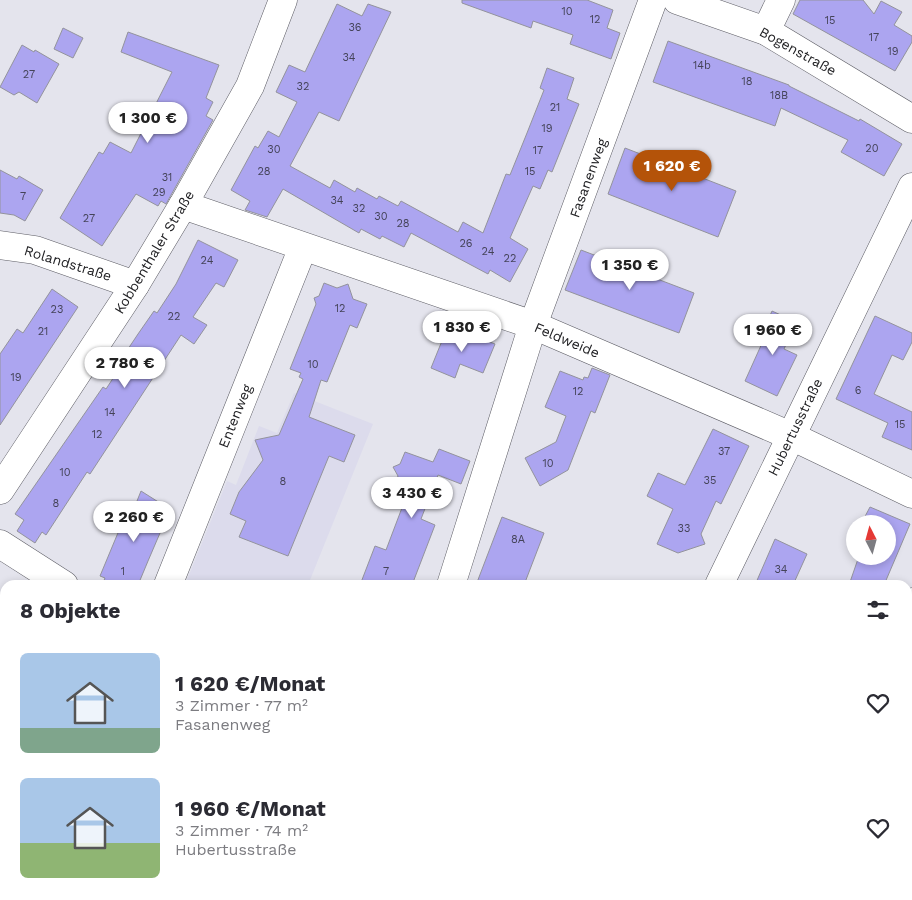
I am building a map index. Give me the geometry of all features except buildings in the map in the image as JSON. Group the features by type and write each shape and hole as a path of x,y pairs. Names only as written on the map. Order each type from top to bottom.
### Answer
{"street":[{"name":"Kobbenthaler Straße","path":"0,490 135,285 183,205 250,86 283,0"},
{"name":"Fasanenweg","path":"453,580 533,326 653,0"},
{"name":"Bogenstraße","path":"677,0 766,31 912,119"},
{"path":"766,31 781,0"},
{"name":"Hubertusstraße","path":"721,580 912,187"},
{"name":"Feldweide","path":"183,205 533,326 791,436 912,494"},
{"name":"Rolandstraße","path":"0,245 35,250 135,285"},
{"name":"Entenweg","path":"170,580 303,247"},
{"path":"0,544 56,580"}],"shaded area":[{"path":"294,393 373,424 310,580 187,580 227,481 236,485 259,426 277,433"}]}
